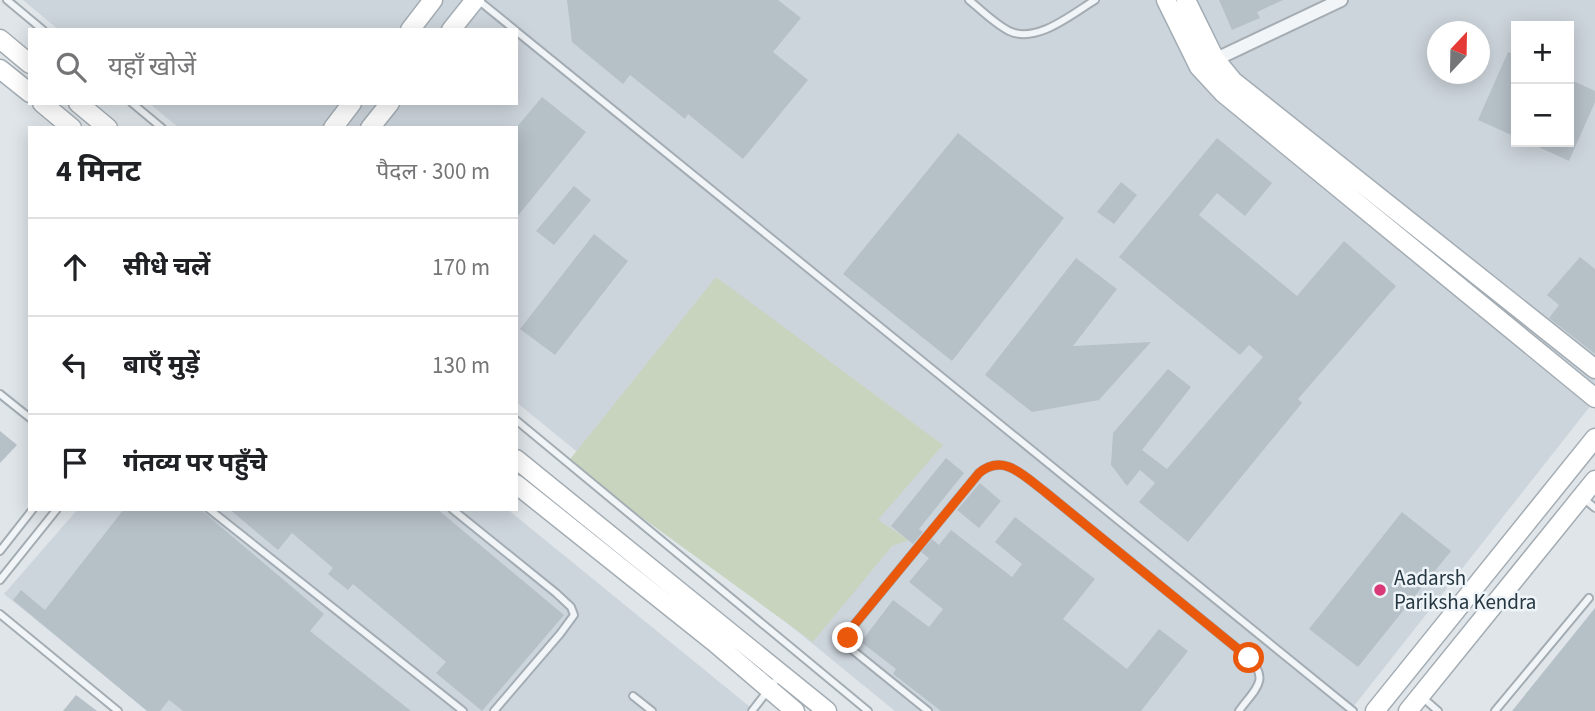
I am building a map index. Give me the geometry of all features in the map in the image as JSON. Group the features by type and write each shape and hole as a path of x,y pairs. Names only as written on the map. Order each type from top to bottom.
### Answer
{"street":[{"path":"412,28 433,0"},
{"path":"453,28 476,0"},
{"path":"1166,0 1199,67 1223,93 1595,398"},
{"path":"1186,0 1215,59 1233,81 1595,369"},
{"path":"1199,67 1341,0"},
{"path":"0,39 28,62"},
{"path":"0,69 28,91"},
{"path":"44,105 70,126"},
{"path":"80,105 106,126"},
{"path":"335,126 350,105"},
{"path":"372,126 388,105"},
{"path":"1375,711 1595,438"},
{"path":"518,460 827,711"},
{"path":"1408,711 1588,502 1595,480"},
{"path":"518,486 714,642 795,711"}],"lane":[{"path":"7,0 41,28"},
{"path":"476,0 512,28"},
{"path":"969,0 1007,30 1021,35 1042,31 1095,0"},
{"path":"518,32 1353,711"},
{"path":"134,105 160,126"},
{"path":"0,394 28,416"},
{"path":"518,422 868,711"},
{"path":"928,711 850,648 848,638 854,625 979,473 990,464 1000,464 1017,471 1044,491 1260,669 1260,679 1239,711"},
{"path":"0,551 31,511"},
{"path":"0,580 56,511"},
{"path":"211,511 458,710"},
{"path":"454,511 556,593 571,607 574,615 494,711"},
{"path":"1495,711 1589,598"},
{"path":"0,614 118,711"},
{"path":"752,711 782,673"},
{"path":"633,696 652,711"},
{"path":"1420,696 1438,711"}],"shaded area":[{"path":"23,0 1595,0 1595,400 1350,711 895,711 518,404 518,126 177,126 151,105 518,105 518,28 57,28"},
{"path":"76,511 509,511 755,711 148,711 4,594"}],"green space":[{"path":"716,277 943,445 878,520 909,540 892,546 813,642 567,463"}],"building":[{"path":"567,0 778,0 801,18 773,52 808,80 743,159 688,114 685,119 630,75 623,84 572,42"},
{"path":"1219,0 1283,0 1257,12 1260,18 1232,30"},
{"path":"1508,52 1511,54 1511,135 1478,120"},
{"path":"1574,81 1595,91 1595,102 1569,161 1539,147 1574,147"},
{"path":"542,97 586,132 518,216 518,126"},
{"path":"958,133 1064,218 952,361 843,274"},
{"path":"1217,138 1272,183 1245,216 1217,193 1199,215 1297,296 1344,241 1396,286 1298,399 1302,403 1188,542 1139,502 1155,483 1140,470 1127,486 1111,465 1113,433 1168,369 1191,387 1142,450 1167,469 1263,357 1249,345 1240,355 1119,257"},
{"path":"1121,182 1137,195 1114,224 1097,212"},
{"path":"574,186 591,200 554,245 536,231"},
{"path":"594,234 628,261 555,355 520,329"},
{"path":"1580,257 1595,269 1595,354 1549,318 1559,305 1547,295"},
{"path":"1076,258 1117,289 1073,346 1151,342 1099,400 1032,412 985,375"},
{"path":"0,431 17,445 0,463"},
{"path":"946,458 964,473 919,529 923,532 913,544 891,526"},
{"path":"980,483 1001,501 979,528 957,510"},
{"path":"122,511 202,511 324,614 310,631 411,711 183,711 169,700 160,711 147,711 13,600 21,590 45,610"},
{"path":"231,511 439,511 564,615 482,711 436,673 446,662 353,584 348,590 328,574 333,568 292,533 278,550"},
{"name":"Aadarsh Pariksha Kendra","path":"1402,512 1451,551 1358,667 1309,629"},
{"path":"1015,517 1095,579 1063,619 1127,669 1159,629 1188,651 1141,711 941,711 893,674 896,669 861,642 893,600 929,627 943,609 909,582 929,558 921,552 932,539 939,545 951,530 1012,577 1022,564 995,542"},
{"path":"1595,608 1595,711 1512,711"},
{"path":"76,695 97,711 63,711"}],"place":[{"name":"Aadarsh Pariksha Kendra","path":"1380,590"}],"route":[{"path":"848,638 854,625 979,473 990,464 1000,464 1017,471 1044,491 1249,658"}]}
